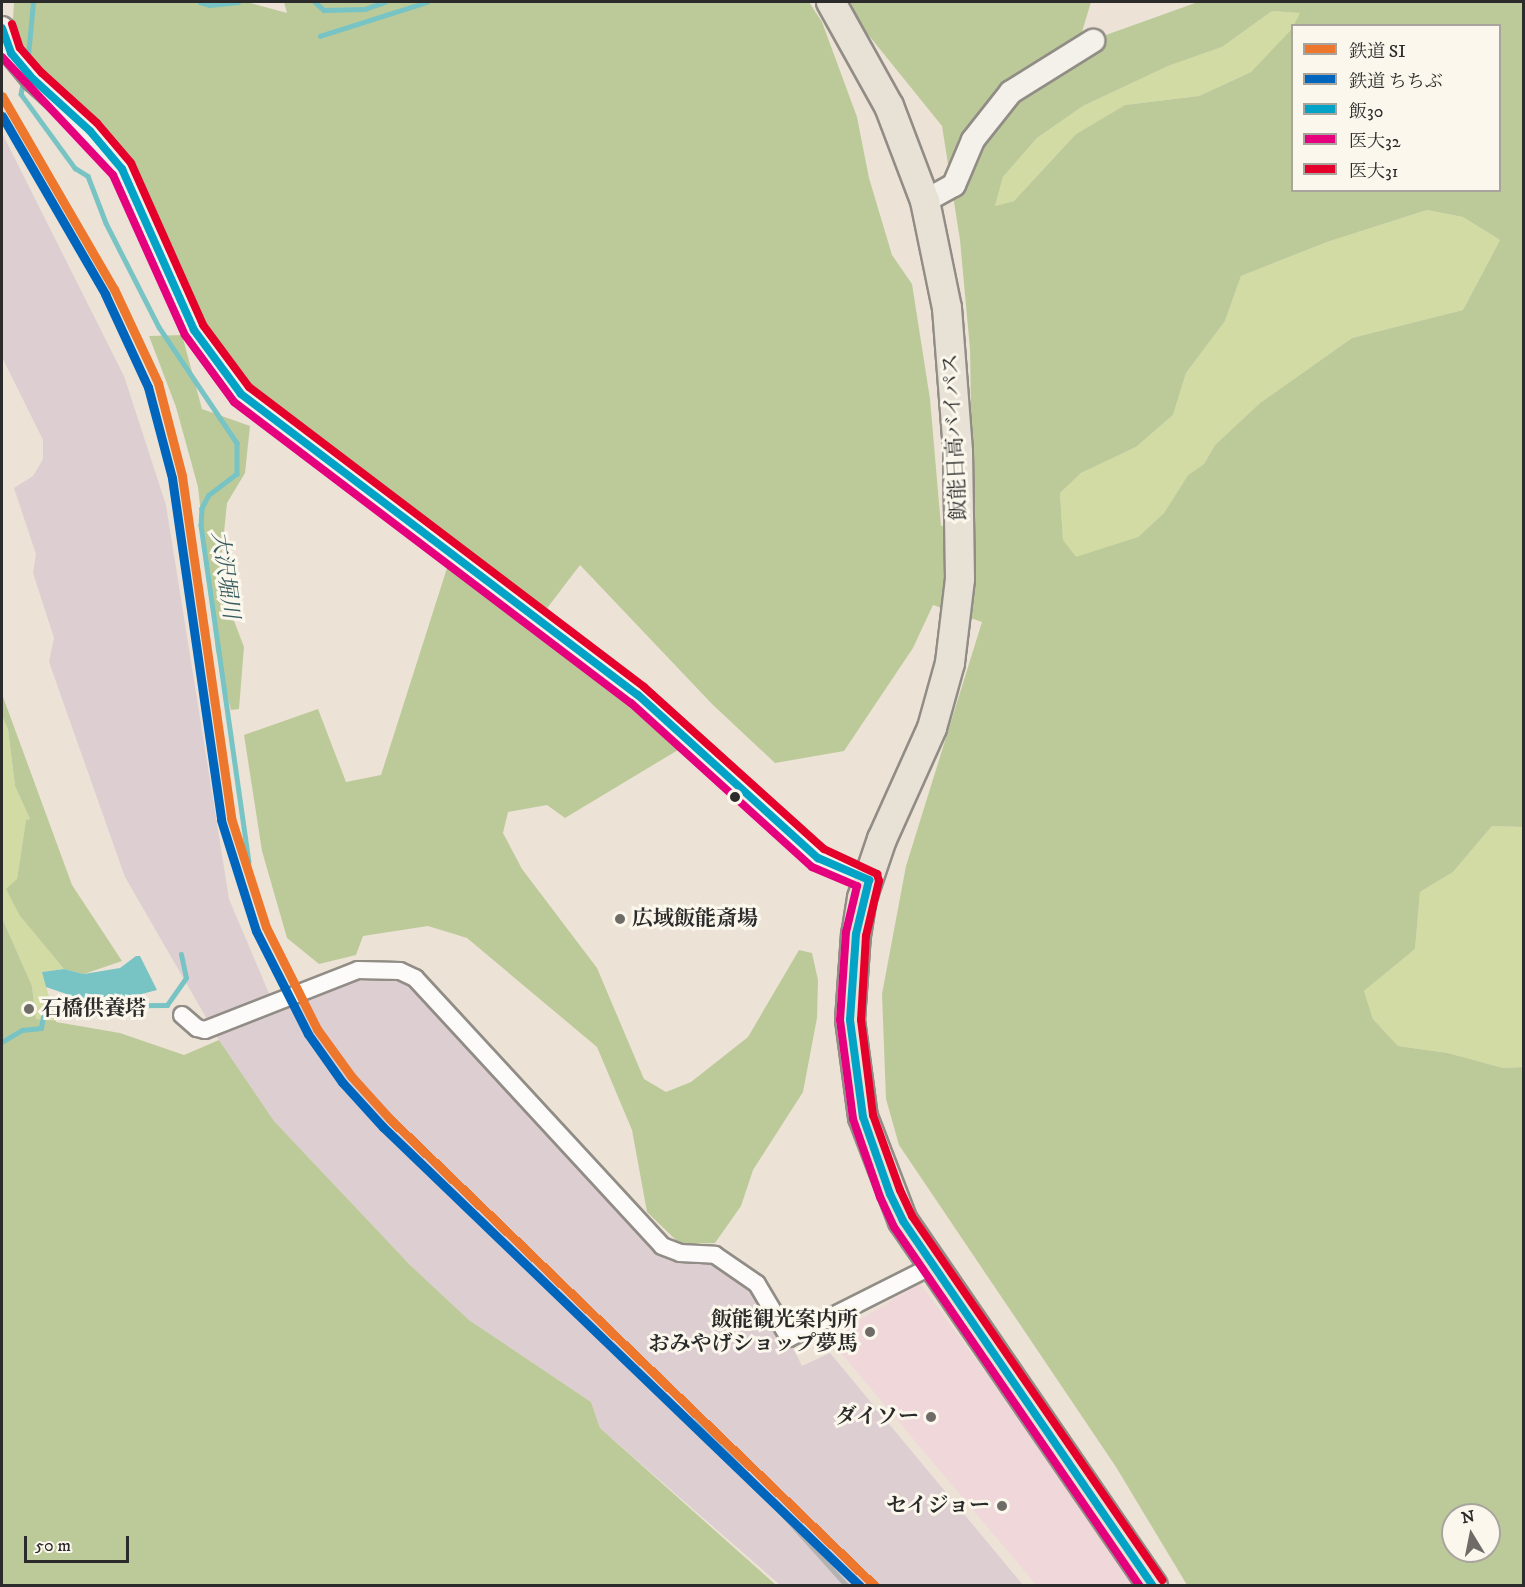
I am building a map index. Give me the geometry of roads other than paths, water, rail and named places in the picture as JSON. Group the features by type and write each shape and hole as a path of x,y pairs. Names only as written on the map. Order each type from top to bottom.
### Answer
{"highway":[{"name":"飯能日高バイパス","path":"831,2 889,106 925,201 947,308 954,384 960,539 958,619 943,696 862,898 851,972 856,1080 863,1117 890,1194 934,1265 1153,1586"}],"street":[{"path":"2,28 11,53 34,80 90,131 122,169 194,330 241,394 638,695 818,858 869,880"},
{"path":"925,201 954,185 973,140 1011,92 1094,41"},
{"path":"182,1015 197,1028 214,1028 339,976 379,968 400,970 415,978 662,1246 680,1253 715,1255 757,1284 768,1296 789,1338 934,1265"}],"water":[{"path":"136,956 140,956 157,990 115,1001 78,998 46,987 42,972 64,969 84,974 120,968"}],"waterway":[{"name":"大沢堀川","path":"28,56 33,2"},
{"path":"200,2 210,5 238,2"},
{"path":"315,2 324,10 365,9 385,2"},
{"path":"320,36 427,2"},
{"name":"大沢堀川","path":"23,84 21,94 75,168 88,176 106,223 159,327 237,443 237,474 209,495 202,508 201,525 249,862"},
{"path":"2,1042 22,1030 41,1028 45,1006 167,1005 186,978 181,955"}],"railway":[{"path":"675,1394 847,1586"}],"rail line":[{"name":"SI","path":"2,96 114,289 158,383 182,476 231,818 266,927 317,1029 351,1076 390,1119 875,1586"},
{"name":"ちちぶ","path":"2,116 105,294 148,387 172,478 221,820 256,931 308,1034 342,1082 383,1127 860,1586"}],"place":[{"name":"広域飯能斎場","path":"620,919"},
{"name":"石橋供養塔","path":"29,1009"},
{"name":"飯能観光案内所 おみやげショップ夢馬","path":"870,1332"},
{"name":"ダイソー","path":"931,1417"},
{"name":"セイジョー","path":"1002,1506"}]}
